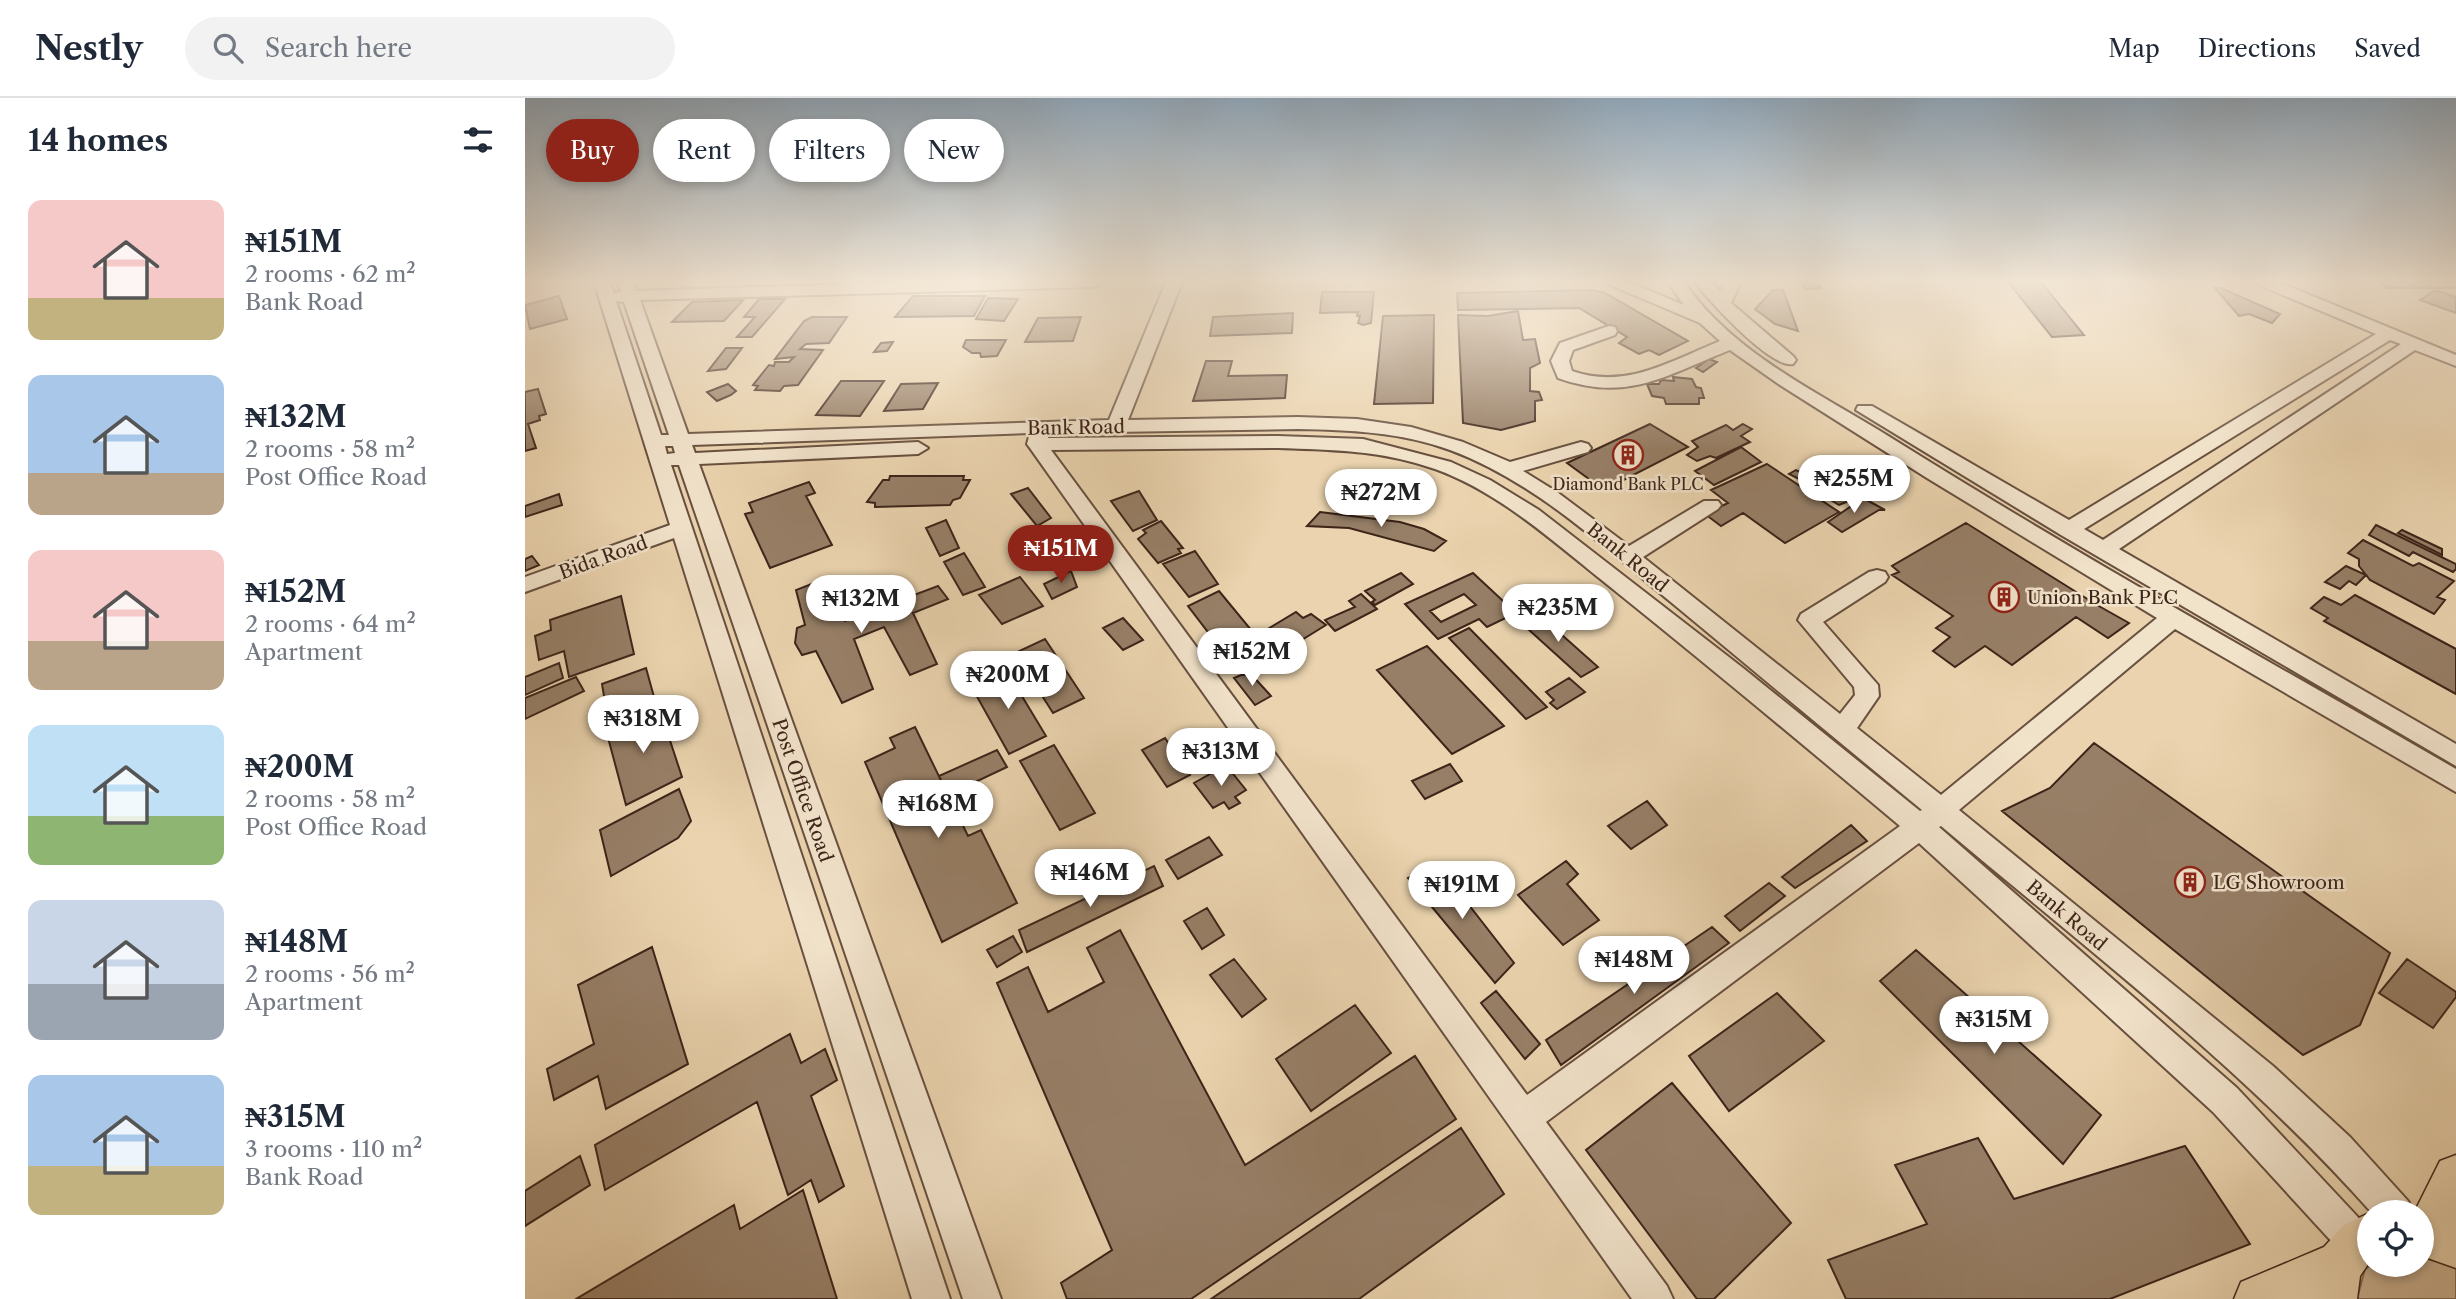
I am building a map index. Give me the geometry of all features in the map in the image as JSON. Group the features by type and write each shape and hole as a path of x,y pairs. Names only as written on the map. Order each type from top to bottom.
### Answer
{"main road":[{"path":"2434,1215 2456,1177"},
{"path":"2258,1299 2349,1261"}],"street":[{"name":"Post Office Road","path":"629,338 657,451 681,528 931,1299"},
{"name":"Post Office Road","path":"637,338 688,459 982,1299"},
{"path":"1116,426 1151,338"},
{"path":"1590,338 1566,347 1560,361 1564,374 1581,382 1609,384 1639,381 1734,342"},
{"path":"1728,338 1785,379 1897,450 2456,782"},
{"path":"1758,338 1797,367 1890,426 2456,756"},
{"path":"2068,530 2380,338"},
{"path":"2398,338 2456,361"},
{"path":"2424,338 2456,351"},
{"path":"2103,550 2413,344"},
{"path":"2297,390 2327,403"},
{"name":"Bank Road","path":"657,451 688,459 1039,435 1116,426 1298,422 1404,431 1456,446 1508,469 1550,496 1627,556 1842,730 1931,819 2225,1100 2349,1261"},
{"path":"1039,435 1522,1119 1654,1299"},
{"name":"Bank Road","path":"688,459 1039,435 1278,442 1363,445 1434,463 1483,484 1532,515 1735,674 1931,819 2262,1077 2392,1200"},
{"path":"1508,469 1581,448"},
{"path":"1627,556 1710,505"},
{"name":"Bida Road","path":"525,585 681,528"},
{"path":"1842,730 1867,696 1866,685 1809,620 1877,577"},
{"path":"1522,1119 1931,819 2175,616"},
{"path":"1735,674 1757,662"}],"shaded area":[{"path":"2434,1256 2456,1264 2456,1299 2357,1299 2363,1277 2434,1277"}],"building":[{"path":"791,338 832,338 829,343 806,344 800,349 823,350 798,385 784,386 780,391 755,390 758,386 753,385 769,365 789,362 794,357 775,359"},
{"path":"1027,338 1074,338 1073,341 1025,342"},
{"path":"1381,338 1434,338 1433,403 1374,404"},
{"path":"1459,338 1535,339 1540,363 1530,368 1530,391 1539,392 1542,400 1535,401 1535,421 1501,430 1463,423"},
{"path":"1626,338 1683,338 1688,341 1659,355 1649,350 1639,354 1619,343"},
{"path":"966,340 1006,340 997,356 981,357 980,353 972,353 963,347"},
{"path":"893,342 887,351 874,352 881,343"},
{"path":"726,348 742,348 726,369 708,371"},
{"path":"1709,359 1717,362 1703,372 1696,368"},
{"path":"1206,361 1232,361 1228,376 1287,375 1285,398 1193,401"},
{"path":"1673,377 1692,379 1696,387 1701,388 1704,398 1699,398 1699,404 1666,404 1664,398 1652,396 1647,384 1659,384 1661,380 1674,381"},
{"path":"841,381 884,381 860,416 816,415"},
{"path":"938,383 923,409 884,411 901,384"},
{"path":"728,384 736,391 717,401 707,392"},
{"path":"538,389 546,414 539,416 540,420 528,424 536,448 525,451 525,392"},
{"name":"Diamond Bank PLC","path":"1650,424 1688,447 1604,490 1567,463"},
{"path":"1743,424 1752,429 1741,436 1750,442 1716,458 1710,456 1697,461 1687,455 1698,447 1692,441 1726,425 1733,430"},
{"path":"1741,447 1761,462 1714,485 1695,471"},
{"path":"1812,462 1823,471 1814,479 1803,481 1789,474 1796,470 1807,475 1810,471 1805,469"},
{"path":"1767,464 1839,512 1785,543 1743,513 1721,526 1705,514 1728,503 1711,490"},
{"path":"1827,473 1862,496 1839,505 1804,484"},
{"path":"890,476 964,476 963,480 970,480 960,498 953,500 950,505 875,507 875,503 867,502 883,480 889,480"},
{"path":"809,482 815,493 806,496 832,545 770,568 745,514 753,512 749,503"},
{"path":"1028,488 1051,518 1037,526 1011,494"},
{"path":"1139,491 1157,520 1133,531 1111,501"},
{"path":"559,494 562,505 525,517 525,506"},
{"path":"1863,498 1885,510 1879,510 1842,532 1828,522"},
{"path":"1320,512 1400,522 1424,529 1446,541 1434,551 1349,528 1307,526"},
{"path":"946,520 959,548 940,556 926,528"},
{"path":"1161,521 1183,548 1178,549 1181,553 1158,563 1138,539 1146,533 1143,530"},
{"name":"Union Bank PLC","path":"1966,523 2129,623 2108,638 2076,617 2012,665 1985,646 1955,667 1933,651 1950,637 1936,628 1953,616 1892,575 1899,572 1892,566"},
{"path":"2376,525 2456,564 2456,569 2453,572 2413,552 2409,556 2369,535"},
{"path":"2402,530 2442,549 2442,555 2398,533"},
{"path":"2363,540 2413,566 2419,563 2454,581 2437,597 2445,600 2434,614 2370,580 2359,566 2359,559 2348,553"},
{"path":"1195,551 1218,584 1189,597 1163,564"},
{"path":"964,553 985,587 963,595 944,562"},
{"path":"532,556 539,565 525,571 525,559"},
{"path":"2346,566 2366,575 2356,585 2349,581 2340,589 2325,582"},
{"path":"1071,571 1077,587 1052,599 1044,584"},
{"path":"1401,573 1413,584 1375,605 1372,602 1375,600 1365,591"},
{"path":"1473,573 1516,613 1487,627 1479,619 1438,639 1405,604","holes":["1464,594 1476,605 1441,622 1430,611"]},
{"path":"1020,577 1043,606 1002,624 979,595"},
{"path":"827,578 845,621 938,586 948,599 913,613 937,664 910,675 884,627 854,639 873,689 842,703 816,651 802,655 795,643 797,628 805,625 796,590"},
{"path":"1219,591 1256,636 1296,612 1303,618 1311,614 1326,625 1245,675 1210,649 1217,644 1188,606"},
{"path":"1361,594 1377,609 1335,631 1325,620 1355,607 1349,601"},
{"path":"2355,595 2456,649 2456,694 2324,621 2328,618 2311,608 2324,597 2341,605"},
{"path":"621,596 634,654 569,677 564,651 539,660 535,636 551,630 550,620"},
{"path":"1535,611 1598,667 1581,677 1518,620"},
{"path":"1123,618 1143,640 1123,650 1103,628"},
{"path":"1469,628 1547,707 1526,719 1449,638"},
{"path":"1045,639 1084,698 1053,713 1015,653"},
{"path":"1427,646 1504,726 1452,754 1377,670"},
{"path":"559,663 563,678 525,695 525,677"},
{"path":"646,668 654,697 607,715 602,684"},
{"path":"1005,668 1046,736 1009,754 970,684"},
{"path":"1249,672 1271,696 1255,705 1234,678"},
{"path":"576,677 584,691 525,719 525,698"},
{"path":"1569,678 1585,692 1557,709 1550,703 1554,700 1546,692"},
{"path":"659,707 682,777 626,805 606,730"},
{"path":"915,727 968,836 981,830 1017,903 942,942 865,762 895,748 890,738"},
{"path":"1165,738 1190,775 1167,787 1142,750"},
{"name":"LG Showroom","path":"2094,743 2390,953 2360,1025 2303,1055 2002,811 2050,788"},
{"path":"1054,745 1095,813 1060,830 1020,761"},
{"path":"997,750 1007,767 948,795 939,776"},
{"path":"1450,764 1462,781 1425,799 1412,781"},
{"path":"1226,765 1246,790 1235,797 1240,803 1229,809 1224,802 1213,808 1194,783"},
{"path":"679,789 691,821 678,838 611,876 600,830"},
{"path":"1647,801 1667,825 1631,849 1608,826"},
{"path":"1851,825 1867,841 1795,888 1782,877"},
{"path":"1209,837 1222,855 1178,879 1166,860"},
{"path":"1566,861 1578,874 1567,884 1599,920 1563,945 1518,895"},
{"path":"1437,864 1514,963 1495,983 1408,878"},
{"path":"1154,866 1163,886 1027,952 1019,930"},
{"path":"1769,883 1785,896 1740,931 1725,916"},
{"path":"1207,908 1224,935 1202,949 1184,921"},
{"path":"1712,927 1729,943 1561,1065 1546,1040"},
{"path":"1120,930 1245,1165 1415,1056 1456,1119 1191,1299 1067,1299 1061,1283 1112,1250 997,983 1028,967 1048,1012 1104,982 1087,948"},
{"path":"1013,936 1022,952 997,967 987,950"},
{"path":"652,947 688,1064 606,1109 598,1076 554,1100 547,1069 594,1044 578,985"},
{"path":"1916,950 2101,1115 2063,1164 1880,981"},
{"path":"1234,959 1266,999 1242,1017 1210,975"},
{"path":"2407,959 2456,992 2456,997 2433,1028 2379,993"},
{"path":"1496,991 1540,1044 1525,1059 1481,1003"},
{"path":"1777,993 1824,1041 1729,1111 1689,1056"},
{"path":"1355,1005 1391,1053 1311,1111 1276,1059"},
{"path":"790,1034 801,1063 825,1049 837,1080 811,1096 844,1186 819,1202 811,1180 788,1195 757,1102 605,1190 595,1145"},
{"path":"1672,1083 1791,1223 1714,1299 1697,1299 1586,1150"},
{"path":"1461,1128 1504,1194 1359,1299 1211,1299"},
{"path":"1978,1138 2014,1199 2185,1146 2250,1244 2110,1299 1846,1299 1828,1260 1927,1224 1895,1165"},
{"path":"580,1156 590,1185 525,1226 525,1191"},
{"path":"803,1190 837,1299 576,1299 734,1205 740,1229"}],"place":[{"name":"Diamond Bank PLC","path":"1628,455"},
{"name":"Union Bank PLC","path":"2004,597"},
{"name":"LG Showroom","path":"2190,882"}]}
